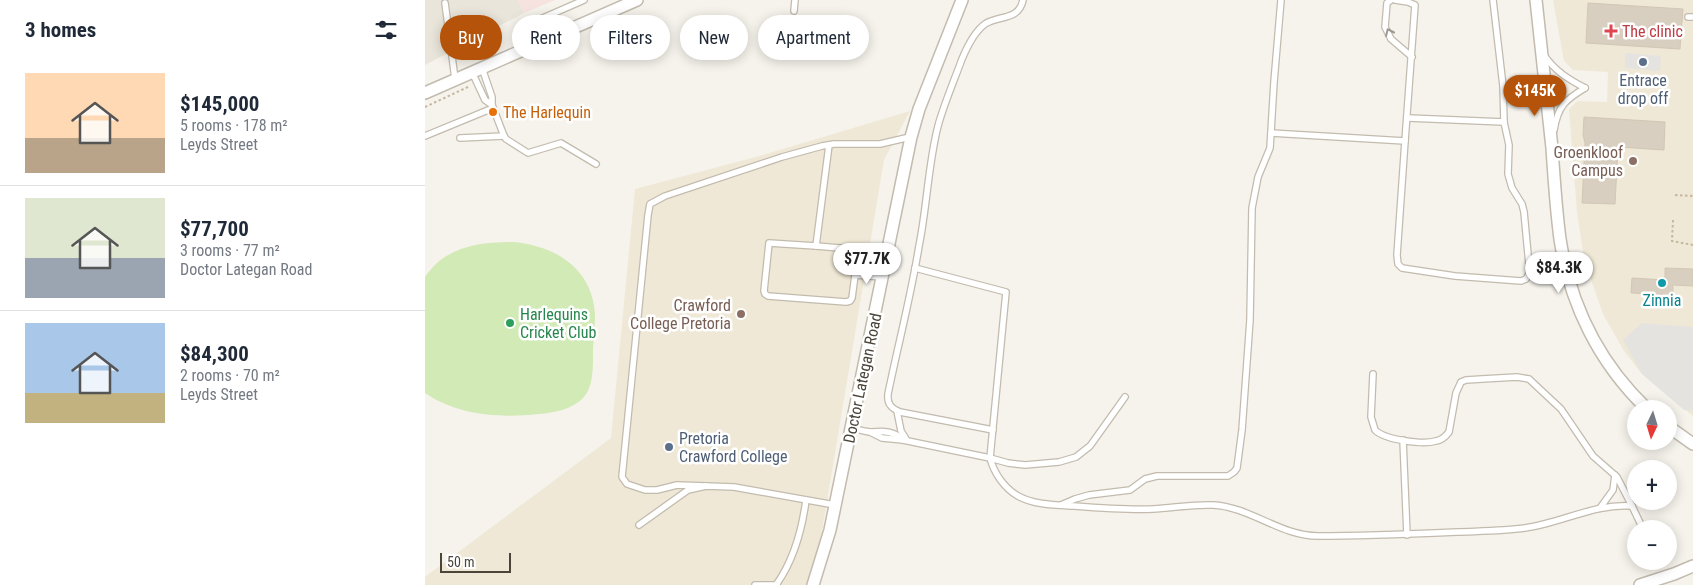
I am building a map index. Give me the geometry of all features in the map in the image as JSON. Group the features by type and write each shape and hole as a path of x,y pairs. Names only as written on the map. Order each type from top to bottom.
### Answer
{"street":[{"path":"425,93 637,0"},
{"name":"Doctor Lategan Road","path":"813,585 827,543 911,137 919,109 963,0"},
{"path":"1537,0 1560,238 1568,278 1592,338 1611,368 1638,400"},
{"path":"1677,433 1693,444"},
{"path":"1640,585 1693,566"}],"lane":[{"path":"550,15 584,0"},
{"path":"794,11 795,0"},
{"path":"993,430 897,411 889,404 888,394 915,268 938,127 962,59 981,27 991,20 1015,14 1020,9 1023,0"},
{"path":"1061,506 1089,495 1130,490 1145,479 1170,476 1228,476 1237,468 1250,330 1253,198 1259,172 1269,154 1281,0"},
{"path":"1391,0 1387,3 1385,27 1391,39 1412,56"},
{"path":"1395,0 1415,5 1397,255 1398,264 1402,268 1455,276 1523,281 1526,280 1529,274 1524,212 1522,204 1512,188 1508,174 1509,145 1493,0"},
{"path":"445,3 455,79"},
{"path":"1541,51 1556,70 1585,88 1561,106 1556,118 1551,145"},
{"path":"477,70 492,98 493,107 506,139 528,153 558,143 565,144 596,164"},
{"path":"477,70 485,100 493,107"},
{"path":"425,136 493,107"},
{"path":"1408,118 1505,122"},
{"path":"1271,133 1405,141"},
{"path":"461,138 504,136"},
{"path":"835,505 734,487 675,485 657,490 645,490 627,484 622,477 649,206 665,196 782,157 829,145 880,144 911,137"},
{"path":"817,246 829,145"},
{"path":"769,243 852,249 855,251 855,275 850,302 765,294 764,291 769,243"},
{"path":"915,268 1006,292 990,458 999,478 1015,494 1027,500 1061,506 1143,509 1221,506 1245,512 1290,532 1306,535 1407,534 1525,528 1548,524 1599,508 1627,506"},
{"path":"855,275 883,277"},
{"path":"1373,374 1371,417 1373,428 1383,436 1403,440 1435,442 1445,437 1449,432 1456,393 1461,382 1466,380 1525,378 1536,384 1561,409 1590,453 1615,475 1627,496"},
{"path":"851,428 870,432 889,432 906,441 1008,463 1025,465 1047,464 1069,460 1090,446 1125,397"},
{"path":"897,411 901,433 906,441"},
{"path":"1403,440 1407,534"},
{"path":"1599,508 1613,490 1615,475"},
{"path":"639,525 689,490 706,486"},
{"path":"755,585 777,585 786,572 802,528 806,500"}],"path":[{"path":"1675,195 1693,196"},
{"path":"1673,220 1672,241 1693,245"}],"shaded area":[{"path":"425,0 518,0 524,13 512,15 512,19 502,25 502,15 440,15 440,57 425,65"},
{"path":"518,0 555,0 524,13"},
{"name":"Groenkloof Campus","path":"1553,0 1693,0 1693,416 1677,403 1677,400 1674,400 1642,374 1624,351 1603,314 1584,259 1577,212 1569,109 1578,101 1607,102 1608,72 1573,70 1564,61"},
{"name":"Entrace drop off","path":"1625,53 1661,56 1660,71 1625,68"},
{"name":"Crawford College Pretoria","path":"910,111 884,160 813,585 425,585 425,577 611,438 635,189 763,155"},
{"path":"1642,323 1693,327 1693,411 1684,410 1677,404 1677,400 1672,400 1642,374 1623,340"}],"green space":[{"name":"Harlequins Cricket Club","path":"512,242 528,244 556,254 569,262 587,284 593,298 595,315 593,368 590,387 584,397 574,405 551,413 510,416 480,414 452,407 425,393 425,277 442,259 463,248 487,243"}],"building":[{"path":"1588,3 1683,9 1680,49 1586,43"},
{"path":"1584,117 1665,122 1664,150 1618,147 1615,204 1582,203 1585,143 1583,135"},
{"name":"Zinnia","path":"1665,268 1693,269 1693,286 1673,285 1673,295 1631,293 1632,278 1665,280"}],"place":[{"name":"The clinic","path":"1611,31"},
{"name":"Entrace drop off","path":"1643,62"},
{"name":"The Harlequin","path":"493,112"},
{"name":"Groenkloof Campus","path":"1633,161"},
{"name":"Zinnia","path":"1662,283"},
{"name":"Crawford College Pretoria","path":"741,314"},
{"name":"Harlequins Cricket Club","path":"510,323"},
{"name":"Pretoria Crawford College","path":"669,447"}]}
